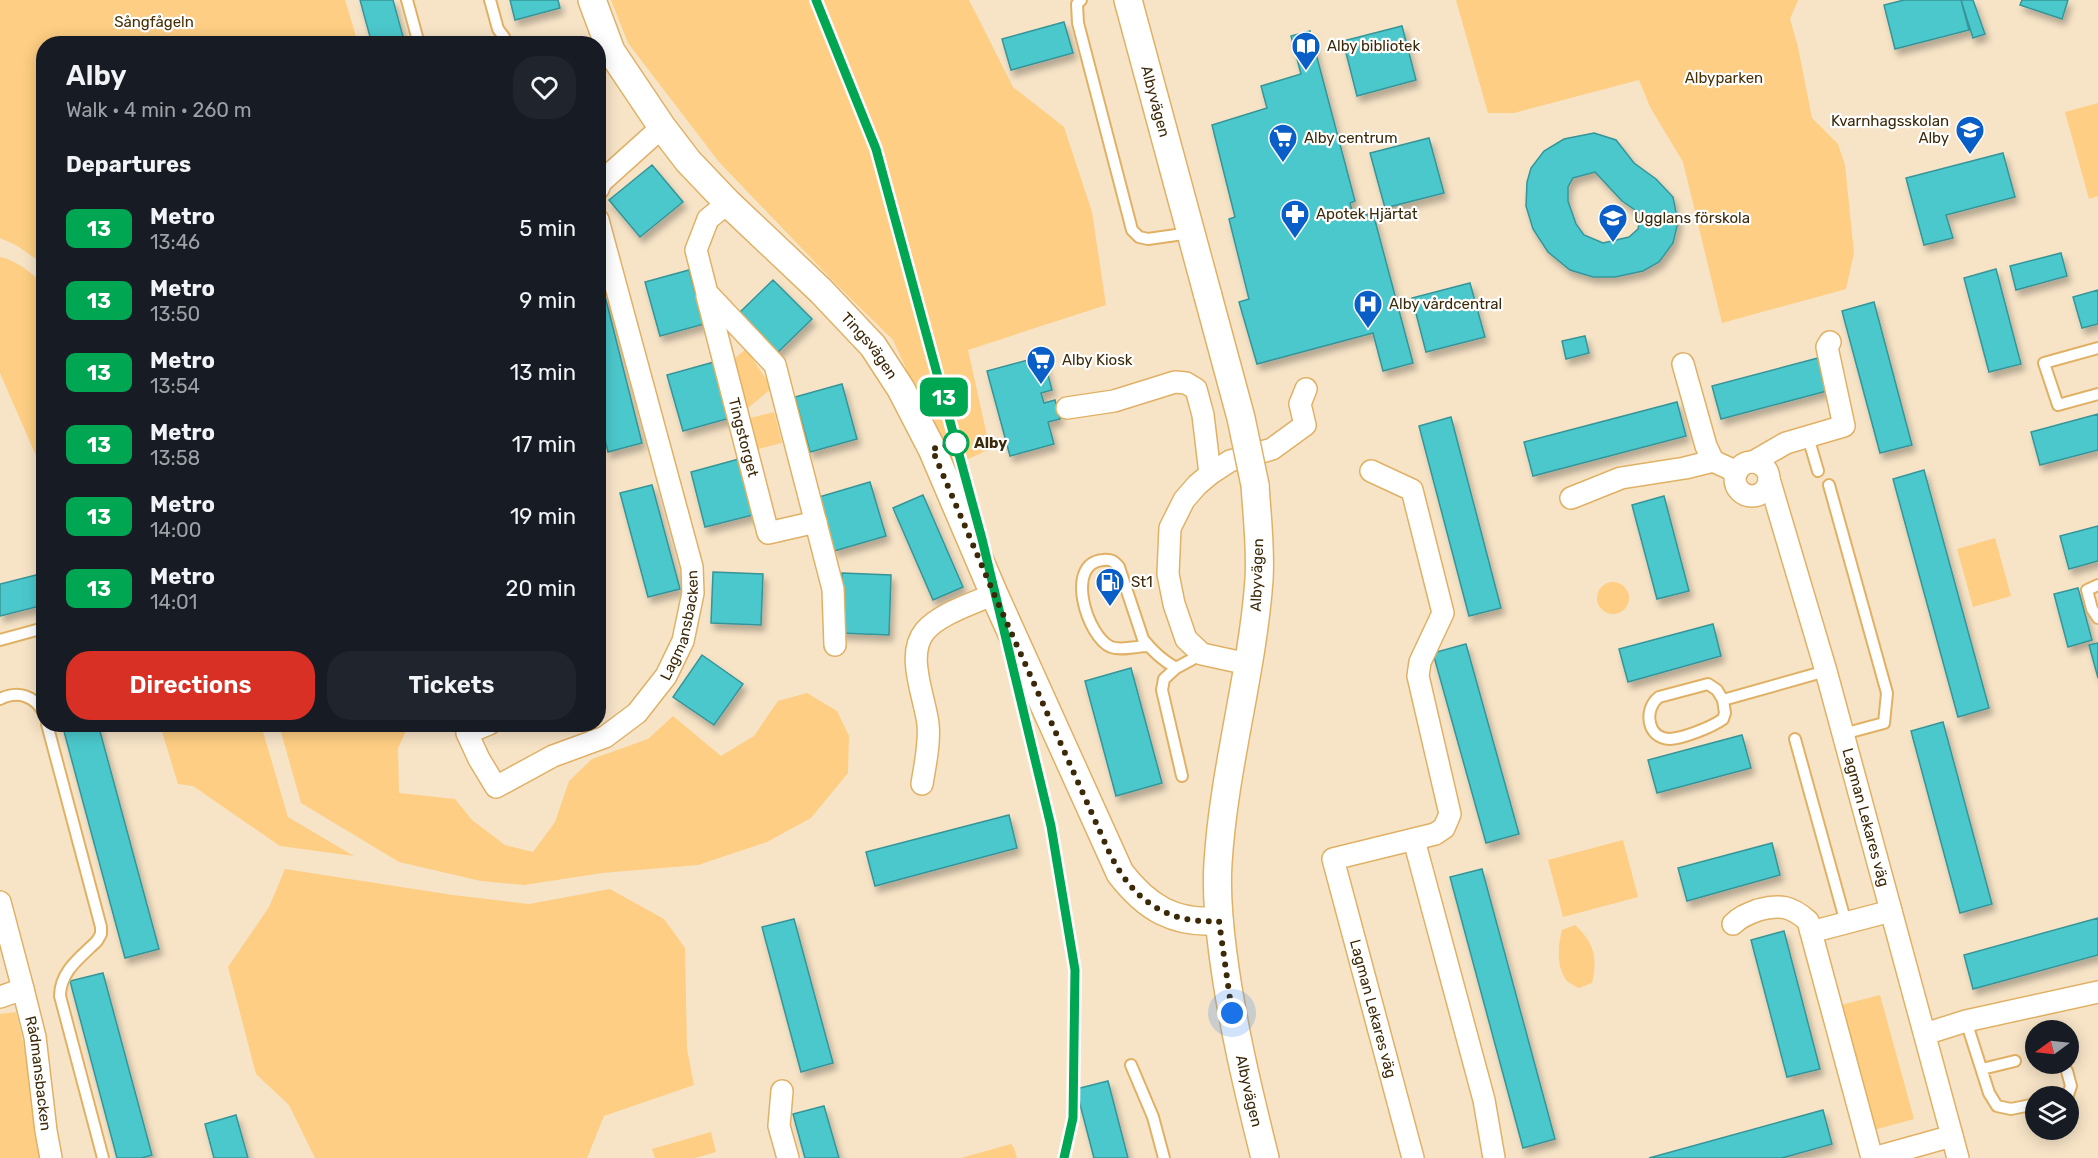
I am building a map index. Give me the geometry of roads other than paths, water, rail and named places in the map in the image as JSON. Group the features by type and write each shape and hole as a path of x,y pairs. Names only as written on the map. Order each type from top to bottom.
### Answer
{"street":[{"name":"Tingsvägen","path":"592,0 605,36"},
{"name":"Albyvägen","path":"1128,0 1241,418 1255,485 1259,532 1259,578 1248,664 1223,807 1218,865 1219,921 1230,1005 1265,1158"},
{"name":"Tingsvägen","path":"606,38 611,51 662,127 700,175 804,274 873,346 901,389 921,427 1120,873 1134,891 1154,907 1187,920 1219,921"},
{"path":"606,177 662,127"},
{"name":"Tingstorget","path":"728,203 708,219 696,250 768,533 816,522"},
{"name":"Lagmansbacken","path":"469,732 467,733 479,759 496,787 553,756 605,737 637,713 666,676 683,641 693,592 692,567 606,250"},
{"name":"Tingstorget","path":"707,293 775,364 833,589 835,645"},
{"path":"1571,498 1621,478 1713,461 1745,467 1763,465 1769,479 1762,493 1746,494 1738,487 1735,477 1745,467 1786,443 1844,426 1827,348 1830,342"},
{"path":"1683,364 1706,446 1713,461"},
{"path":"1067,408 1114,402 1175,382 1186,383 1196,389 1203,415 1210,474"},
{"path":"1248,664 1202,654 1191,646 1174,603 1168,573 1170,528 1184,500 1210,474 1230,461 1272,449 1305,425 1300,404 1306,389"},
{"path":"1371,471 1412,490 1443,613 1420,662 1418,676 1450,814 1444,828 1435,834 1414,840 1484,1100 1494,1158"},
{"name":"Lagman Lekares väg","path":"1769,479 1826,671 1958,1158"},
{"path":"922,784 928,725 916,666 919,644 925,632 939,620 994,594"},
{"name":"Lagman Lekares väg","path":"1413,1158 1333,859 1414,840"},
{"name":"Rådmansbacken","path":"0,902 35,1037 51,1158"},
{"path":"1732,924 1741,915 1776,905 1800,914 1808,921 1872,1158 1952,1136"},
{"path":"1811,932 1891,911"},
{"path":"0,997 23,989"},
{"path":"1925,1035 1966,1021 2098,992"},
{"path":"783,1091 779,1126 788,1158"}],"lane":[{"path":"407,0 417,36"},
{"path":"490,0 498,29 503,36"},
{"path":"1081,0 1077,4 1078,23 1132,230 1139,237 1148,239 1191,233"},
{"path":"2098,348 2044,363 2058,405 2098,394"},
{"path":"1808,436 1818,471"},
{"path":"1829,485 1887,693 1884,723 1843,734"},
{"path":"1148,646 1113,648 1100,638 1091,625 1082,592 1084,573 1089,565 1106,559 1114,560 1119,567 1143,639 1154,654 1176,668"},
{"path":"2098,585 2087,590 2092,609 2098,618"},
{"path":"0,640 36,630"},
{"path":"1182,776 1162,690 1164,679 1176,668 1202,654"},
{"path":"1723,700 1826,671"},
{"path":"1708,684 1717,690 1723,700 1725,713 1723,719 1702,730 1669,739 1659,735 1652,729 1649,722 1649,711 1653,702 1659,698 1708,684"},
{"path":"0,699 20,695 30,697 36,704"},
{"path":"48,732 101,934 64,974 60,984 60,996 103,1158"},
{"path":"1795,739 1846,923"},
{"path":"1966,1021 1989,1093 1997,1106 2011,1109 2025,1106"},
{"path":"1982,1069 2015,1061"},
{"path":"1131,1065 1153,1118 1164,1158"}],"metro line":[{"name":"13","path":"816,0 876,149 982,539 1051,826 1075,970 1073,1118 1064,1158"}],"place":[{"name":"Alby bibliotek","path":"1306,72"},
{"name":"Kvarnhagsskolan Alby","path":"1970,156"},
{"name":"Alby centrum","path":"1283,164"},
{"name":"Apotek Hjärtat","path":"1295,240"},
{"name":"Ugglans förskola","path":"1613,244"},
{"name":"Alby vårdcentral","path":"1368,330"},
{"name":"Alby Kiosk","path":"1041,386"},
{"name":"Alby","path":"956,443"},
{"name":"St1","path":"1110,608"}],"park label":[{"name":"Sångfågeln","path":"154,22"},
{"name":"Albyparken","path":"1724,78"}]}
